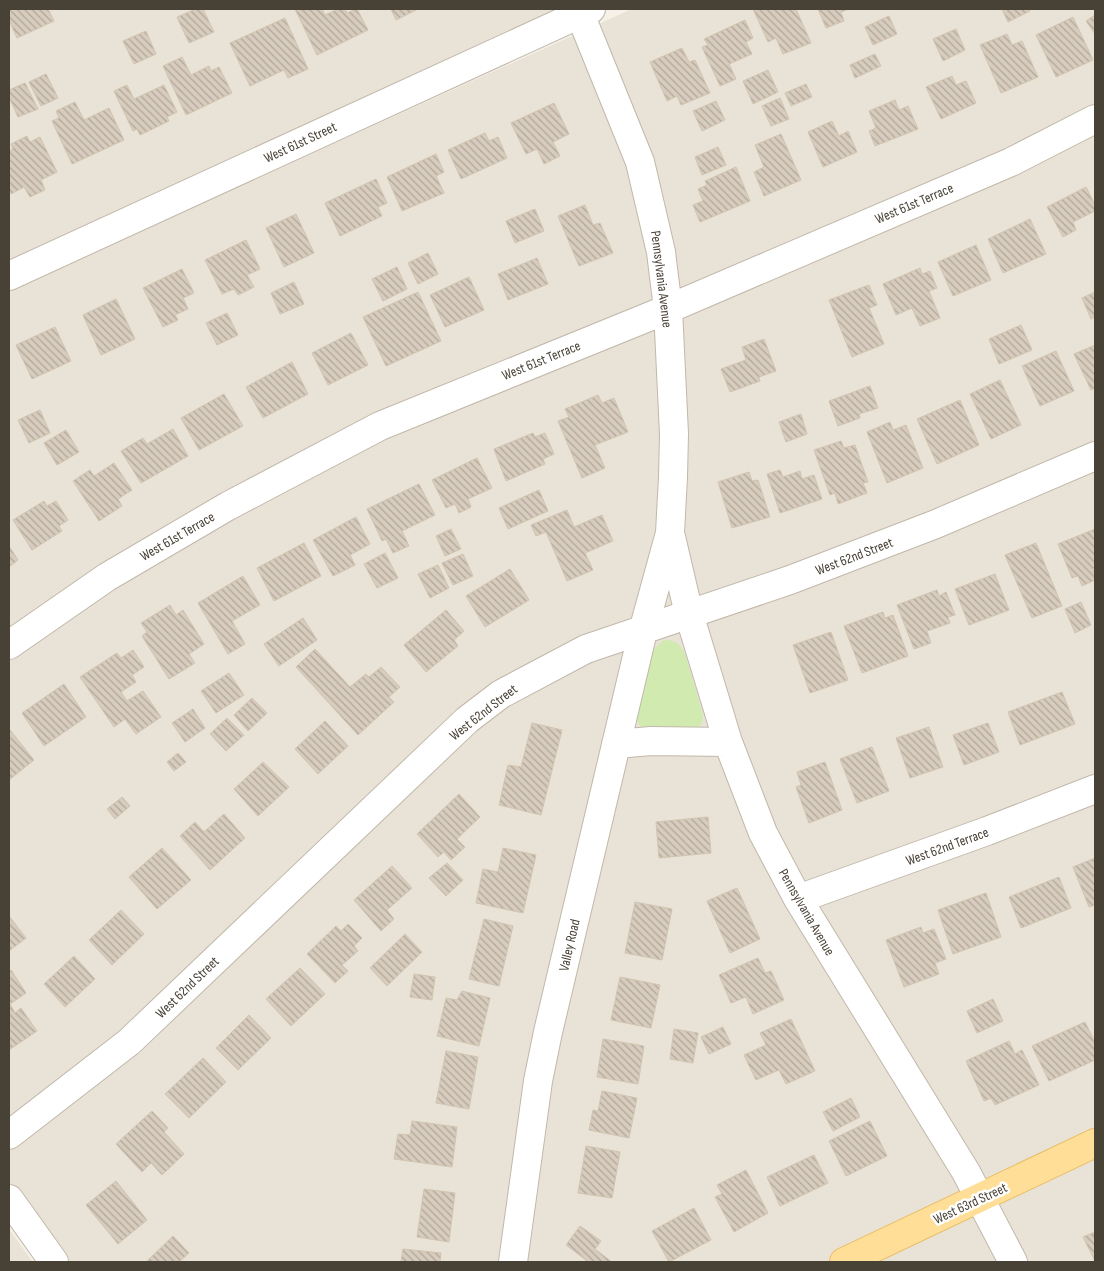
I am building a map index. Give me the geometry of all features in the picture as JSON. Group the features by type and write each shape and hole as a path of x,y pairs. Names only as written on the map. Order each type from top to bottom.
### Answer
{"main road":[{"name":"West 63rd Street","path":"844,1262 1095,1143"}],"street":[{"name":"West 61st Street","path":"9,276 583,10"},
{"name":"Pennsylvania Avenue","path":"583,10 640,162 661,252 668,309 674,434 670,533 642,631"},
{"name":"West 61st Terrace","path":"9,644 115,572 228,506 380,426 668,309 1012,162 1095,119"},
{"name":"West 62nd Street","path":"9,1135 129,1042 468,720 501,694 540,671 586,649 790,580 917,531 1095,456"},
{"name":"Pennsylvania Avenue","path":"670,533 689,614 728,742 763,832 798,898 980,1198 1013,1262"},
{"name":"Valley Road","path":"513,1262 540,1073 642,631"},
{"path":"616,744 650,741 728,742"},
{"name":"West 62nd Terrace","path":"798,898 987,831 1095,789"},
{"path":"9,1199 54,1262"}],"shaded area":[{"path":"9,9 564,9 9,261"},
{"path":"632,9 1095,9 1095,1262 66,1262 9,1184 9,290"},
{"path":"9,1229 29,1257 33,1262 9,1262"}],"green space":[{"path":"664,640 677,643 685,654 703,715 702,723 696,729 643,729 638,723 635,713 638,698 655,648"}],"building":[{"path":"9,9 48,9 54,21 17,38 9,20"},
{"path":"196,9 203,9 214,32 189,43 177,17"},
{"path":"295,9 322,9 325,15 338,9 345,9 347,13 357,9 368,30 317,55"},
{"path":"391,9 418,9 396,20"},
{"path":"753,9 796,9 811,43 783,54 776,38 768,42"},
{"path":"818,9 849,9 841,12 844,21 826,28"},
{"path":"1002,9 1029,9 1030,11 1008,22"},
{"path":"1095,15 1095,34 1086,21"},
{"path":"889,16 897,34 873,45 865,27"},
{"path":"1073,17 1093,60 1056,77 1036,35"},
{"path":"285,18 308,69 288,78 284,70 250,86 230,43"},
{"path":"745,20 753,38 746,42 752,54 729,64 736,79 720,86 702,47 708,45 704,39"},
{"path":"956,29 965,50 943,61 933,39"},
{"path":"146,31 156,54 134,64 123,41"},
{"path":"1007,34 1012,45 1022,41 1038,77 1001,93 980,45"},
{"path":"682,48 689,62 695,60 710,93 681,105 677,96 667,101 650,62"},
{"path":"875,54 881,66 855,78 850,65"},
{"path":"182,57 191,75 209,66 211,71 219,67 232,93 186,115 163,66"},
{"path":"768,70 778,92 753,104 743,81"},
{"path":"46,74 58,98 41,106 29,82"},
{"path":"952,76 956,85 966,81 976,103 941,119 926,87"},
{"path":"25,83 38,109 18,117 9,97 9,90"},
{"path":"806,84 812,97 791,106 785,93"},
{"path":"127,85 134,99 164,85 177,112 167,117 169,121 140,135 137,129 133,131 114,91"},
{"path":"780,98 789,119 771,126 762,106"},
{"path":"895,100 899,110 908,106 918,129 875,146 869,131 876,128 869,111"},
{"path":"716,101 725,120 702,131 693,111"},
{"path":"75,102 84,120 109,108 124,140 72,164 52,121 59,118 56,111"},
{"path":"554,103 569,134 553,142 560,156 544,164 537,149 526,154 511,123"},
{"path":"832,121 839,136 848,131 857,152 823,167 808,132"},
{"path":"485,133 489,141 498,137 507,158 461,179 448,150"},
{"path":"781,134 801,180 764,196 754,172 764,167 755,145"},
{"path":"27,136 30,142 40,137 57,172 41,180 45,190 30,197 24,187 11,194 9,189 9,151 13,149 11,144"},
{"path":"718,147 726,165 702,175 695,157"},
{"path":"436,154 444,172 436,176 444,193 402,211 387,177"},
{"path":"736,167 750,201 700,222 693,205 703,201 698,189 707,185 705,181"},
{"path":"376,179 387,203 378,207 382,216 340,236 325,203"},
{"path":"1086,187 1095,205 1095,211 1073,222 1076,230 1063,237 1047,207"},
{"path":"585,205 593,225 600,223 613,253 579,266 558,216"},
{"path":"535,209 544,231 515,243 506,221"},
{"path":"296,214 314,253 284,267 266,228"},
{"path":"1030,219 1046,254 1003,273 988,239"},
{"path":"246,240 260,269 247,275 254,287 238,295 234,289 222,294 205,260"},
{"path":"976,245 991,280 953,296 938,262"},
{"path":"428,253 438,274 418,284 408,263"},
{"path":"537,258 548,284 508,300 498,274"},
{"path":"397,267 407,289 383,301 372,279"},
{"path":"920,268 922,274 930,271 937,288 929,291 940,318 920,326 912,308 896,315 883,284"},
{"path":"182,269 194,293 183,298 188,309 175,315 178,320 163,327 143,288"},
{"path":"469,277 484,310 445,327 430,295"},
{"path":"294,282 304,304 280,314 271,293"},
{"path":"869,285 877,305 869,308 884,344 852,357 829,300"},
{"path":"418,292 441,341 386,366 363,317"},
{"path":"1095,292 1095,317 1091,319 1082,298"},
{"path":"116,299 135,339 101,355 83,315"},
{"path":"227,313 238,335 217,345 206,323"},
{"path":"1021,325 1032,350 999,364 989,339"},
{"path":"55,327 71,361 32,379 16,345"},
{"path":"351,333 368,365 328,385 312,353"},
{"path":"764,339 776,371 759,377 760,381 730,392 721,369 746,360 742,347"},
{"path":"1095,345 1095,388 1091,390 1074,354"},
{"path":"1056,351 1074,391 1040,406 1022,366"},
{"path":"292,362 308,394 263,418 246,387"},
{"path":"1000,380 1021,425 991,439 970,394"},
{"path":"870,386 878,408 859,414 860,418 838,426 829,401"},
{"path":"224,394 243,426 199,450 181,418"},
{"path":"598,395 602,403 614,398 628,432 595,445 605,468 582,478 558,421 569,417 565,409"},
{"path":"960,400 979,445 937,464 917,419"},
{"path":"40,410 50,433 29,443 18,420"},
{"path":"801,414 807,434 786,442 779,422"},
{"path":"890,422 893,430 906,425 923,468 887,483 867,432"},
{"path":"173,429 188,456 141,483 121,451 143,438 147,444"},
{"path":"66,430 79,452 57,465 44,443"},
{"path":"533,433 535,437 545,433 554,454 543,459 545,464 506,481 494,449"},
{"path":"841,441 844,448 855,445 868,482 863,483 867,493 838,504 835,493 830,495 814,450"},
{"path":"477,458 492,488 468,499 471,507 459,513 455,504 446,508 432,480"},
{"path":"114,463 132,490 118,499 122,506 99,521 73,481 90,470 94,476"},
{"path":"780,470 783,477 800,471 802,479 814,475 822,499 780,513 767,474"},
{"path":"749,472 752,481 758,480 770,517 732,528 718,482"},
{"path":"419,484 435,515 402,531 409,546 393,553 386,539 382,541 367,509"},
{"path":"539,490 548,511 508,529 499,508"},
{"path":"44,501 47,506 56,501 68,520 59,526 62,531 32,550 13,520"},
{"path":"567,510 574,527 602,515 613,541 585,553 593,570 567,581 546,532 536,536 531,525"},
{"path":"356,517 370,544 350,555 355,565 333,576 313,540"},
{"path":"451,529 461,549 445,556 436,536"},
{"path":"1095,529 1095,568 1093,569 1095,580 1082,586 1078,576 1072,578 1058,544"},
{"path":"304,543 321,576 274,601 257,568"},
{"path":"1036,543 1062,606 1032,618 1005,555"},
{"path":"9,546 18,560 9,567"},
{"path":"385,553 398,578 377,588 364,564"},
{"path":"463,554 473,576 453,585 442,563"},
{"path":"438,565 449,588 430,598 418,574"},
{"path":"510,569 529,600 485,627 466,596"},
{"path":"995,574 1009,610 969,625 955,589"},
{"path":"243,576 260,605 232,621 245,644 228,654 198,603"},
{"path":"937,590 939,596 946,592 955,615 948,617 950,623 927,631 931,643 914,649 897,605"},
{"path":"1081,602 1091,625 1075,633 1065,609"},
{"path":"170,605 176,615 183,610 204,644 189,654 195,663 169,679 142,636 147,632 141,623"},
{"path":"446,610 464,631 454,640 458,646 426,672 404,645"},
{"path":"883,612 885,618 893,615 908,656 862,673 844,626"},
{"path":"303,618 317,640 279,666 264,644"},
{"path":"831,632 848,680 810,693 793,645"},
{"path":"315,649 350,687 366,674 369,677 381,667 400,687 389,697 394,702 358,735 296,667"},
{"path":"133,650 144,667 132,675 136,682 121,692 127,701 143,691 161,717 136,734 125,719 114,727 80,677 117,653 121,658"},
{"path":"229,673 244,695 216,713 201,691"},
{"path":"64,684 86,717 44,746 22,713"},
{"path":"1062,692 1075,724 1020,745 1008,712"},
{"path":"252,698 267,713 248,731 234,715"},
{"path":"193,709 205,728 185,742 172,723"},
{"path":"227,718 244,735 226,751 210,734"},
{"path":"325,721 348,746 318,774 295,749"},
{"path":"532,723 562,730 541,815 499,805 508,765 521,767"},
{"path":"988,723 999,752 964,765 953,735"},
{"path":"929,727 943,767 910,778 896,738"},
{"path":"9,731 34,760 9,780"},
{"path":"872,747 889,791 857,803 840,759"},
{"path":"178,753 186,762 174,771 167,762"},
{"path":"263,762 289,787 258,816 234,789"},
{"path":"825,762 842,810 809,823 796,787 801,785 797,772"},
{"path":"459,794 480,817 457,839 465,847 451,860 444,852 438,857 417,834"},
{"path":"122,797 130,806 115,819 107,809"},
{"path":"224,814 245,838 210,870 180,836 195,822 204,832"},
{"path":"708,817 711,853 659,858 656,822"},
{"path":"162,848 191,880 157,909 129,877"},
{"path":"503,848 536,855 523,913 476,903 483,869 498,872"},
{"path":"1095,858 1095,905 1089,907 1073,867"},
{"path":"447,863 463,880 446,896 429,878"},
{"path":"392,866 412,888 387,910 394,919 381,931 354,900"},
{"path":"1059,877 1071,908 1021,928 1009,897"},
{"path":"737,888 760,939 730,953 707,901"},
{"path":"986,893 1001,937 953,954 938,910"},
{"path":"635,902 672,909 662,960 625,953"},
{"path":"121,910 144,934 112,965 89,940"},
{"path":"9,916 26,938 9,951"},
{"path":"484,919 513,926 499,986 469,979"},
{"path":"348,924 362,938 354,946 358,951 342,965 348,971 335,983 307,954 336,926 341,931"},
{"path":"921,927 923,933 934,929 946,959 935,963 939,974 904,987 886,940"},
{"path":"405,934 422,952 387,986 370,968"},
{"path":"74,956 95,979 65,1007 44,984"},
{"path":"758,958 765,973 771,971 784,1000 753,1014 746,997 731,1003 719,975"},
{"path":"300,968 325,994 291,1026 266,999"},
{"path":"11,970 26,993 10,1004 15,1013 21,1008 37,1031 9,1050 9,972"},
{"path":"414,974 435,977 432,1000 410,997"},
{"path":"620,977 660,985 651,1028 611,1020"},
{"path":"462,991 490,998 479,1046 437,1036 446,998 457,1000"},
{"path":"993,999 1003,1021 977,1033 967,1011"},
{"path":"249,1015 271,1038 238,1070 216,1048"},
{"path":"791,1019 815,1071 786,1084 779,1070 756,1080 744,1055 766,1045 760,1033"},
{"path":"1085,1022 1095,1042 1095,1060 1049,1081 1032,1046"},
{"path":"723,1027 731,1044 709,1054 701,1037"},
{"path":"674,1029 698,1033 693,1063 670,1059"},
{"path":"603,1039 644,1046 638,1084 597,1077"},
{"path":"1009,1041 1015,1054 1022,1050 1039,1085 995,1105 991,1098 984,1101 966,1061"},
{"path":"446,1051 478,1057 469,1109 436,1103"},
{"path":"203,1058 226,1082 189,1118 165,1094"},
{"path":"602,1091 637,1098 629,1138 589,1130 593,1110 598,1111"},
{"path":"851,1098 860,1117 833,1131 823,1112"},
{"path":"152,1111 168,1128 164,1132 184,1154 162,1175 151,1163 142,1172 116,1144"},
{"path":"412,1121 457,1127 452,1167 394,1159 398,1134 410,1135"},
{"path":"870,1121 887,1156 846,1176 829,1141"},
{"path":"586,1146 620,1152 612,1198 578,1193"},
{"path":"814,1155 828,1183 780,1206 767,1177"},
{"path":"746,1170 768,1213 734,1232 715,1197 722,1194 717,1185"},
{"path":"116,1181 147,1220 118,1244 86,1205"},
{"path":"424,1189 455,1193 449,1242 417,1237"},
{"path":"694,1208 711,1240 669,1262 652,1231"},
{"path":"580,1226 601,1241 595,1249 612,1262 584,1262 586,1260 566,1245"},
{"path":"1095,1232 1095,1261 1083,1237"},
{"path":"173,1236 189,1253 180,1261 182,1262 146,1262"},
{"path":"403,1249 441,1253 440,1262 401,1262"}]}
